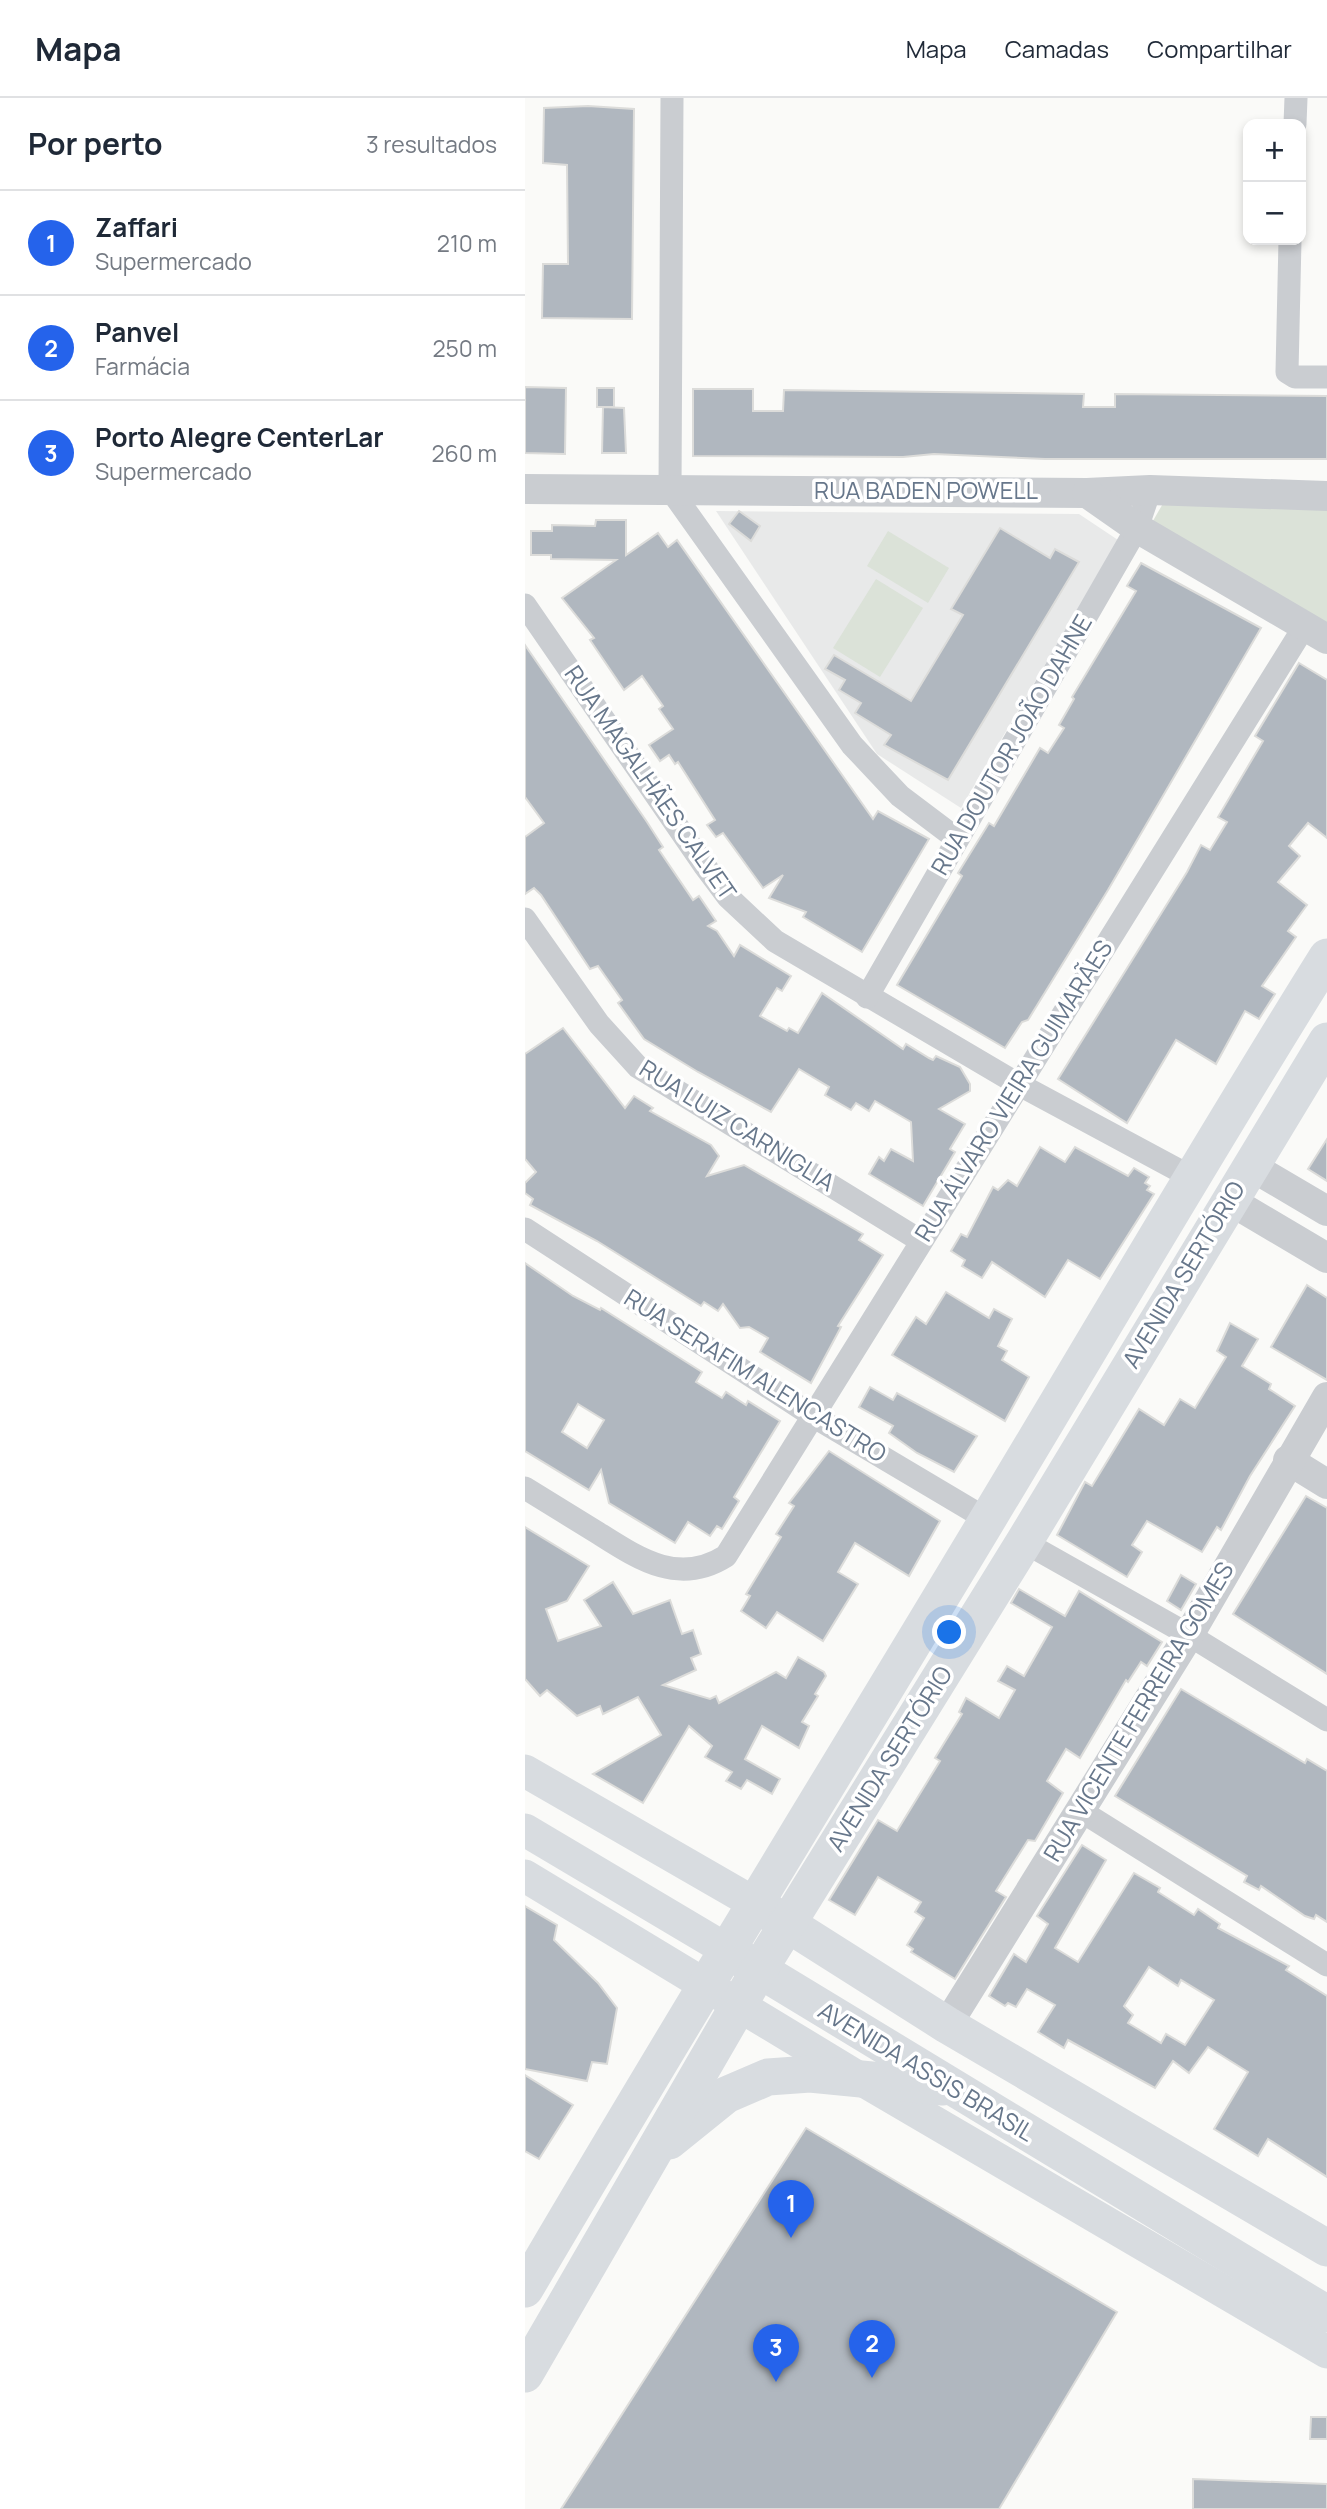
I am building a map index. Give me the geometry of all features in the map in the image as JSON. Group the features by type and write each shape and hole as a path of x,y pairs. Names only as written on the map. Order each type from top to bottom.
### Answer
{"main road":[{"name":"AVENIDA SERTÓRIO","path":"525,2289 1191,1177 1327,957"},
{"name":"AVENIDA SERTÓRIO","path":"525,2374 657,2151 759,1970 1024,1542 1249,1165 1327,1041"},
{"name":"AVENIDA ASSIS BRASIL","path":"525,1771 788,1923 947,2025 1327,2248"},
{"name":"AVENIDA ASSIS BRASIL","path":"525,1830 1327,2314"},
{"name":"AVENIDA ASSIS BRASIL","path":"525,1876 864,2081 1327,2352"},
{"path":"657,2151 726,2095 768,2077 810,2074 950,2088"}],"street":[{"path":"672,98 670,489 852,745 900,796 957,839"},
{"path":"1295,119 1296,98"},
{"path":"1290,245 1286,367 1289,375 1327,377"},
{"name":"RUA BADEN POWELL","path":"525,489 1087,493 1150,490 1327,496"},
{"name":"RUA DOUTOR JOÃO DAHNE","path":"867,997 1137,528 1150,490"},
{"path":"1087,493 1137,528 1315,633"},
{"name":"RUA MAGALHÃES CALVET","path":"525,605 728,897 775,941 1018,1084 1191,1177"},
{"name":"RUA ÁLVARO VIEIRA GUIMARÃES","path":"525,1488 644,1562 684,1571 712,1565 726,1556 1018,1084 1315,633"},
{"name":"RUA LUIZ CARNIGLIA","path":"525,919 599,1024 638,1067 921,1241"},
{"path":"1249,1165 1327,1211"},
{"path":"1229,1200 1327,1258"},
{"name":"RUA SERAFIM ALENCASTRO","path":"525,1229 813,1416 988,1520"},
{"name":"RUA VICENTE FERREIRA GOMES","path":"947,2025 1189,1635 1288,1460 1327,1397"},
{"path":"1288,1460 1327,1484"},
{"path":"1024,1542 1189,1635 1327,1720"},
{"path":"1081,1811 1327,1965"}],"shaded area":[{"path":"1165,500 1327,510 1327,626 1150,526"},
{"path":"716,511 1079,514 1118,540 961,808 877,754"},
{"path":"888,531 949,568 928,603 867,566"},
{"path":"876,579 923,608 880,677 833,648"}],"building":[{"path":"588,106 634,109 632,319 542,318 543,264 568,264 567,165 543,163 544,108"},
{"path":"525,387 566,388 565,454 525,453"},
{"path":"597,388 614,388 614,407 597,407"},
{"path":"693,389 753,389 753,411 783,411 784,390 1084,394 1083,407 1115,407 1115,394 1327,396 1327,459 1045,459 934,454 903,457 693,456"},
{"path":"603,407 624,408 626,453 602,453"},
{"path":"739,511 760,526 751,541 729,524"},
{"path":"596,520 626,520 626,555 658,533 668,547 677,540 873,819 878,811 929,839 862,952 803,917 806,912 769,898 783,875 763,888 723,833 716,837 707,825 715,820 678,762 675,764 669,755 660,761 649,745 673,729 659,709 663,706 642,676 624,690 590,640 594,638 562,598 616,560 551,559 551,555 531,555 531,531 552,531 552,525 595,526"},
{"path":"1000,528 1050,558 1055,549 1079,562 948,780 884,745 891,735 855,713 861,703 839,690 845,680 825,669 834,655 911,701 963,615 951,609"},
{"path":"1141,563 1261,628 1108,890 1028,1020 1022,1022 1005,1048 897,985 962,876 958,873 989,823 994,826 1040,748 1048,753 1064,728 1059,725 1074,699 1072,697 1136,591 1127,586"},
{"path":"525,645 647,822 663,847 659,850 693,900 699,896 716,921 708,926 717,931 734,956 740,945 791,976 782,991 777,988 760,1016 787,1031 789,1028 798,1033 822,993 903,1049 906,1044 933,1060 936,1056 960,1067 970,1084 970,1091 939,1109 965,1124 950,1149 955,1152 923,1206 869,1174 879,1157 884,1161 891,1149 913,1161 911,1122 875,1101 869,1111 856,1103 851,1110 825,1095 829,1087 799,1069 771,1112 698,1072 644,1039 618,1003 622,1000 598,966 590,969 541,895 534,888 525,894 525,837 544,823 525,797"},
{"path":"1299,663 1327,680 1327,838 1308,823 1289,846 1300,856 1278,882 1307,905 1288,931 1296,937 1262,986 1275,994 1259,1019 1245,1011 1216,1064 1176,1040 1127,1123 1058,1079 1187,872 1201,845 1210,850 1227,822 1218,817 1263,741 1255,736"},
{"path":"563,1028 625,1108 634,1096 653,1108 650,1111 711,1145 719,1156 707,1176 744,1165 863,1234 859,1240 883,1255 838,1326 841,1327 811,1383 760,1352 768,1338 749,1327 740,1328 723,1304 718,1311 704,1302 701,1306 597,1241 530,1205 533,1199 525,1193 525,1183 536,1172 525,1159 525,1054"},
{"path":"1327,1139 1327,1181 1308,1169"},
{"path":"1040,1147 1065,1162 1075,1147 1128,1176 1134,1168 1149,1177 1145,1183 1150,1186 1147,1190 1154,1194 1100,1279 1068,1260 1045,1297 992,1262 982,1278 962,1266 965,1260 951,1251 961,1234 967,1237 993,1187 998,1190 1008,1180 1017,1186"},
{"path":"525,1263 573,1296 600,1310 601,1308 702,1372 696,1382 722,1398 726,1392 746,1405 748,1401 780,1421 734,1497 739,1501 722,1529 717,1526 710,1536 688,1522 675,1543 609,1503 601,1470 589,1490 525,1451","holes":["578,1404 604,1420 587,1448 562,1432"]},
{"path":"1307,1285 1327,1298 1327,1380 1271,1347"},
{"path":"946,1292 989,1318 994,1309 1012,1319 998,1346 1007,1351 1002,1360 1029,1377 1005,1421 892,1355 916,1317 926,1324"},
{"path":"1230,1323 1258,1339 1242,1366 1271,1384 1269,1389 1295,1406 1250,1476 1221,1530 1217,1527 1202,1552 1147,1521 1132,1545 1142,1552 1127,1577 1057,1535 1085,1482 1092,1486 1139,1409 1164,1425 1180,1399 1195,1408 1226,1357 1217,1351"},
{"path":"870,1387 893,1400 897,1393 977,1436 954,1472 917,1453 889,1433 893,1426 859,1407"},
{"path":"829,1451 940,1521 909,1576 855,1543 838,1572 858,1584 823,1641 777,1612 766,1628 741,1611 750,1596 746,1594 781,1537 776,1534 794,1506 789,1503"},
{"path":"1306,1496 1327,1508 1327,1674 1233,1614"},
{"path":"525,1527 589,1566 567,1601 546,1609 558,1641 601,1626 584,1600 613,1582 633,1614 670,1600 682,1634 693,1630 701,1654 691,1658 696,1670 663,1685 710,1699 716,1696 719,1703 776,1672 786,1678 798,1657 824,1672 826,1676 815,1694 818,1696 802,1722 809,1726 799,1748 762,1726 745,1759 780,1779 772,1794 747,1780 741,1789 726,1781 732,1772 705,1757 712,1746 689,1726 643,1803 593,1774 661,1735 638,1697 603,1714 600,1706 577,1716 547,1690 540,1696 525,1679"},
{"path":"1181,1575 1196,1584 1181,1610 1167,1601"},
{"path":"1019,1589 1065,1616 1079,1591 1162,1642 1147,1666 1141,1662 1128,1682 1126,1680 1080,1758 1066,1749 1047,1781 1063,1793 1035,1841 1028,1840 996,1891 1006,1897 955,1979 911,1952 913,1949 907,1945 924,1918 915,1912 921,1902 878,1877 855,1915 829,1900 878,1820 897,1831 940,1761 935,1758 962,1714 959,1712 966,1698 999,1718 1015,1690 998,1681 1007,1666 1024,1676 1052,1627 1011,1603"},
{"path":"1181,1689 1305,1763 1307,1759 1327,1771 1327,1922 1316,1915 1314,1919 1305,1916 1261,1886 1259,1890 1244,1882 1247,1876 1115,1796"},
{"path":"1082,1845 1106,1860 1055,1948 1078,1962 1134,1873 1160,1888 1158,1892 1194,1915 1198,1909 1220,1924 1218,1928 1289,1966 1286,1970 1327,1996 1327,2177 1268,2139 1258,2156 1214,2129 1248,2072 1208,2047 1189,2073 1173,2061 1155,2088 1068,2040 1064,2048 1038,2032 1055,2005 1027,1989 1016,2007 1008,2003 1005,2006 989,1996 1014,1954 1026,1962 1048,1924 1037,1916","holes":["1149,1967 1178,1986 1181,1980 1214,2000 1185,2045 1166,2034 1161,2043 1128,2023 1133,2015 1124,2006"]},
{"path":"525,1906 557,1925 554,1940 598,1983 617,2008 607,2064 592,2062 587,2081 525,2069"},
{"path":"525,2075 573,2105 539,2159 525,2151"},
{"path":"806,2128 1117,2312 999,2509 561,2509"},
{"path":"1311,2417 1327,2417 1327,2439 1310,2439"},
{"path":"1193,2479 1327,2484 1327,2509 1193,2509"}],"place":[{"name":"Zaffari","path":"791,2238"},
{"name":"Panvel","path":"872,2378"},
{"name":"Porto Alegre CenterLar","path":"776,2382"}]}
